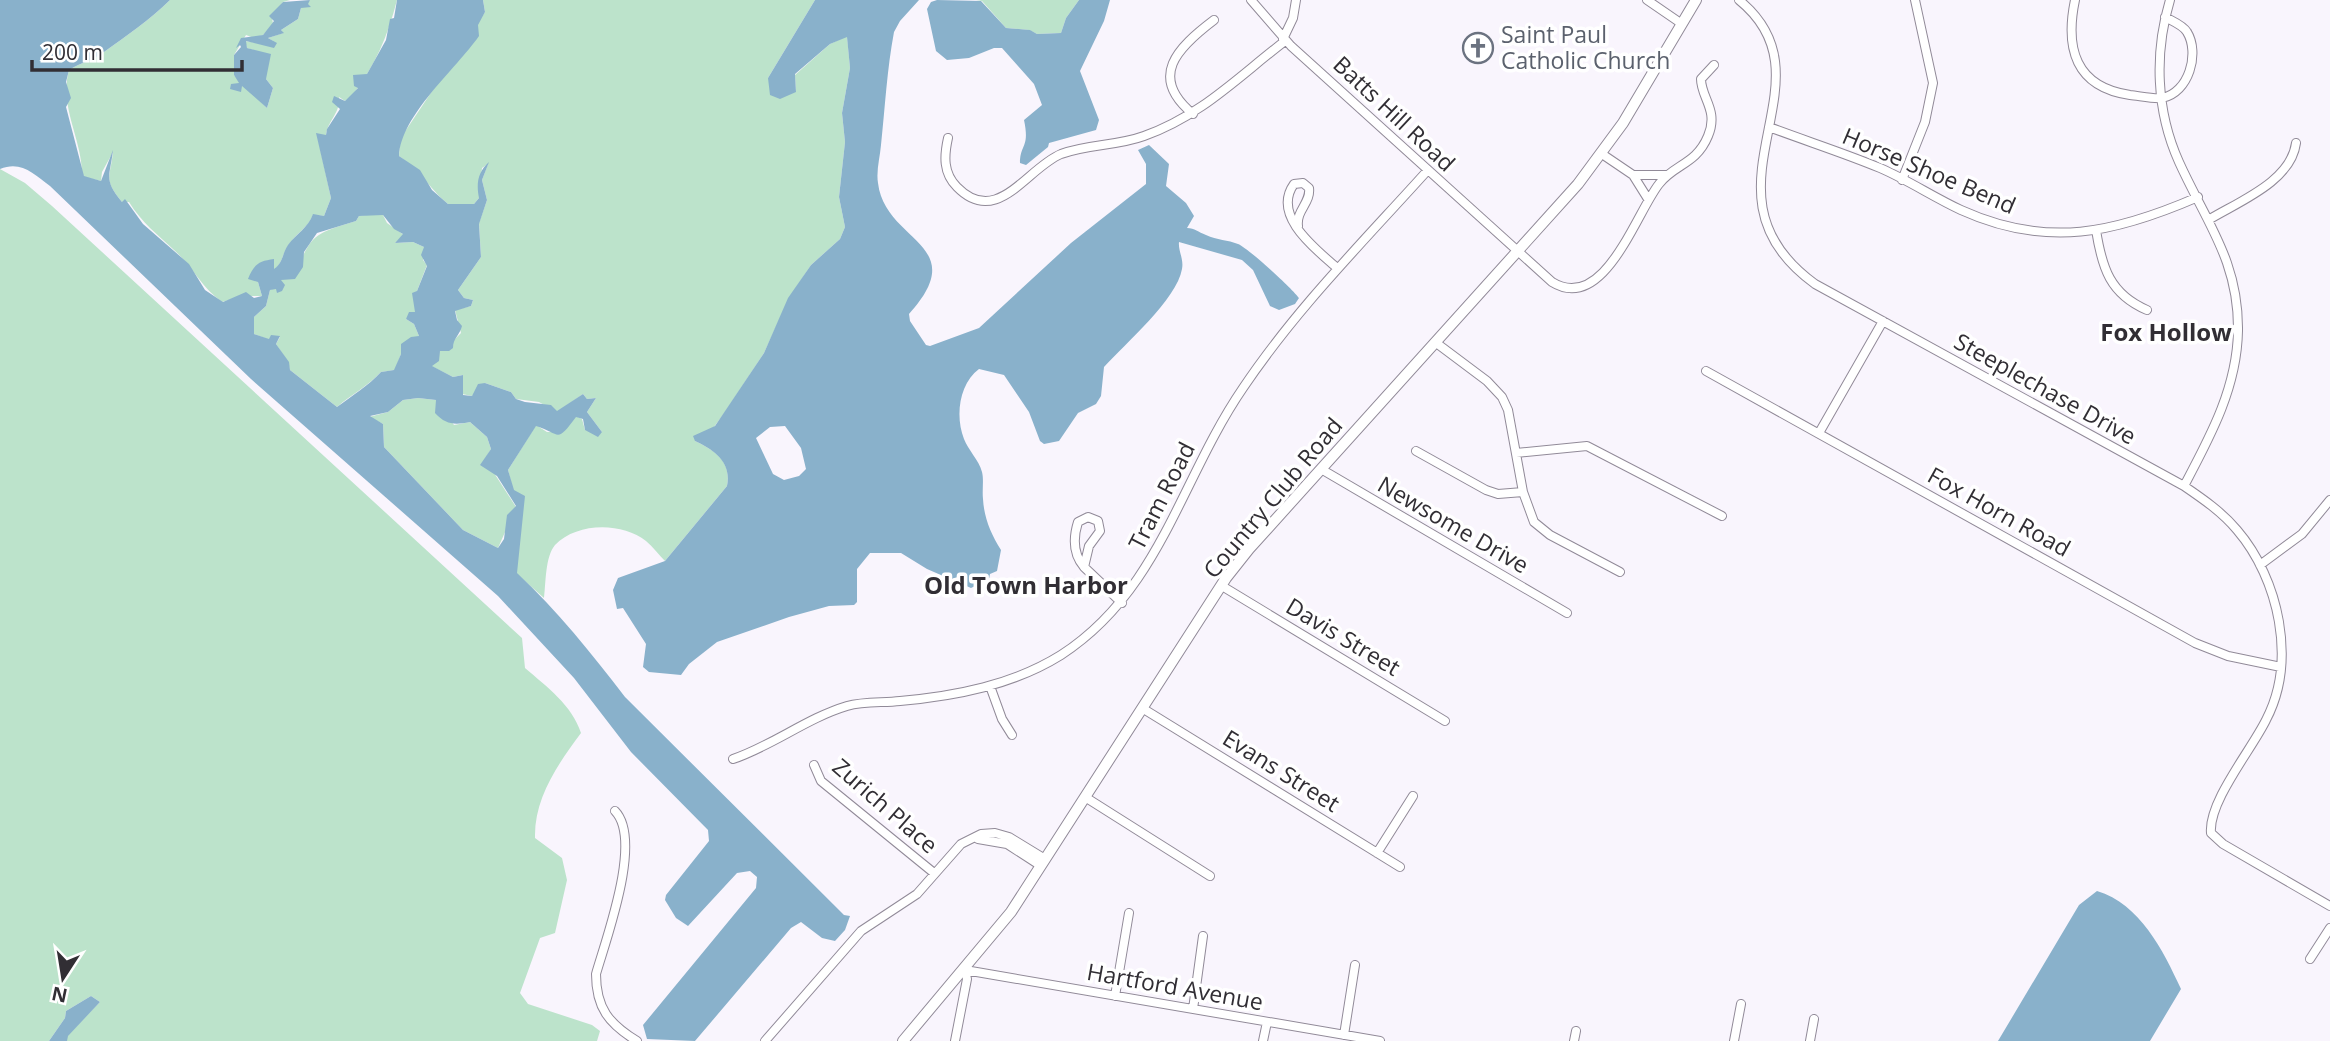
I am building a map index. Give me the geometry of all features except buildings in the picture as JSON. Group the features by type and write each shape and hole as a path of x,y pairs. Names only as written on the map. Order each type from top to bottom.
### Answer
{"street":[{"name":"Batts Hill Road","path":"1251,0 1284,40 1559,287 1585,286 1610,264 1648,199 1667,175 1690,163 1708,136 1710,104 1702,79 1714,65"},
{"path":"948,138 944,158 954,184 969,196 993,200 1013,192 1039,167 1058,155 1136,139 1193,114 1284,40 1293,18 1296,0"},
{"path":"1647,0 1682,24"},
{"name":"Country Club Road","path":"903,1041 1011,912 1142,708 1249,549 1602,154 1696,0"},
{"name":"Steeplechase Drive","path":"1738,0 1764,29 1776,66 1777,93 1759,182 1765,218 1777,243 1804,276 2184,486 2220,512 2238,531 2260,565 2272,593 2281,636 2281,667 2275,699 2267,719 2216,807 2210,823 2211,833 2224,844 2330,906"},
{"path":"1902,180 1925,122 1933,83 1915,0"},
{"path":"2075,0 2071,39 2074,53 2088,77 2112,91 2161,98 2184,82 2193,61 2193,47 2186,29 2165,17"},
{"path":"2170,0 2160,52 2161,98 2170,140 2210,219 2232,276 2238,341 2227,397 2184,486"},
{"path":"1193,114 1171,92 1169,75 1192,37 1214,20"},
{"name":"Horse Shoe Bend","path":"1769,127 1879,168 1960,209 2022,231 2049,233 2096,230 2142,220 2198,197"},
{"path":"2210,219 2281,174 2292,161 2296,143"},
{"path":"1602,154 1633,174 1648,199"},
{"name":"Tram Road","path":"733,759 848,705 931,698 990,686 1030,672 1059,656 1098,627 1122,603 1150,563 1209,444 1242,389 1299,312 1427,171"},
{"path":"1633,174 1667,175"},
{"path":"1298,226 1299,212 1310,194 1309,188 1303,183 1294,184 1289,194 1291,220 1298,226 1304,238 1338,268"},
{"path":"2096,230 2103,261 2113,285 2124,298 2147,310"},
{"path":"1819,433 1883,321"},
{"path":"1435,342 1493,386 1502,397 1523,492 1530,514 1540,528 1620,572"},
{"name":"Fox Horn Road","path":"1706,371 2194,643 2228,656 2281,667"},
{"path":"1516,453 1587,446 1722,516"},
{"path":"1416,451 1486,490 1498,494 1523,492"},
{"name":"Newsome Drive","path":"1321,469 1567,613"},
{"path":"2260,565 2302,534 2330,500"},
{"path":"1084,567 1089,546 1100,531 1098,521 1088,517 1079,522 1075,532 1076,557 1084,567 1122,603"},
{"name":"Davis Street","path":"1222,586 1445,721"},
{"path":"990,686 1002,719 1012,735"},
{"name":"Evans Street","path":"1142,708 1399,867"},
{"name":"Zurich Place","path":"814,765 821,781 934,873"},
{"path":"1377,853 1413,796"},
{"path":"1085,797 1210,876"},
{"path":"615,811 620,816 623,831 625,862 596,974 596,991 600,1009 608,1019 637,1041"},
{"path":"765,1041 861,931 917,894 951,853 981,834 995,833 1009,837 1043,863"},
{"path":"1115,996 1129,913"},
{"path":"2310,958 2330,928"},
{"path":"1193,1009 1203,936"},
{"path":"1344,1035 1355,965"},
{"path":"955,1041 967,979 965,970"},
{"name":"Hartford Avenue","path":"965,970 1380,1041"},
{"path":"1734,1041 1741,1004"},
{"path":"1810,1041 1814,1018"},
{"path":"1263,1041 1267,1022"},
{"path":"1574,1041 1576,1031"}],"green space":[{"path":"170,0 290,0 283,2 272,17 273,24 263,35 254,38 246,35 234,55 234,75 267,108 273,88 266,79 263,53 247,48 245,41 265,44 273,41 268,38 283,33 281,30 298,19 301,8 310,0 397,0 385,38 367,74 351,97 345,101 339,97 338,108 326,136 317,134 331,198 324,216 313,215 286,249 274,270 274,260 258,282 262,296 243,296 222,302 215,296 181,256 144,222 129,202 122,202 116,194 109,179 113,152 102,172 101,181 84,177 82,172 68,109 69,70 100,55"},
{"path":"483,0 815,0 768,78 796,92 795,75 830,44 847,36 850,68 842,113 845,142 839,197 845,227 840,239 811,265 789,298 764,353 725,412 714,427 695,441 709,448 724,463 728,477 727,486 665,561 646,541 625,530 600,527 564,537 555,545 549,556 544,598 516,573 521,522 508,470 536,425 547,432 563,432 576,416 582,419 585,430 602,432 587,412 596,398 587,399 583,394 557,412 539,402 516,399 511,392 485,383 472,396 462,394 463,375 453,377 431,366 440,351 452,348 453,341 461,333 455,310 471,306 473,300 464,298 458,290 481,257 479,223 487,200 482,180 488,164 482,168 479,198 474,204 448,204 399,156 400,139 485,12"},
{"path":"976,0 1079,0 1066,18 1061,33 1037,34 1029,30 1006,28 982,1"},
{"path":"0,169 25,183 52,206 522,638 525,668 565,705 581,733 556,769 539,809 535,838 562,858 567,880 555,933 540,938 520,993 528,1004 592,1025 600,1031 597,1041 67,1041 67,1036 100,1002 91,996 66,1011 65,1018 49,1041 0,1041"},
{"path":"383,215 387,223 404,235 395,243 413,242 424,247 423,260 427,265 417,291 415,312 406,319 414,324 419,336 401,354 395,370 381,372 337,407 290,370 276,344 280,337 270,340 254,334 254,317 266,306 270,290 282,283 280,280 296,274 306,251 316,237 356,221 359,216"},
{"path":"403,400 436,400 454,425 470,422 487,437 491,449 485,459 516,507 498,548 463,530 384,447 383,424 369,417 388,412"}],"water":[{"path":"0,0 170,0 100,55 69,70 66,82 71,98 66,107 84,176 101,181 113,150 109,178 112,188 122,202 125,199 143,224 189,264 205,290 223,302 246,292 254,298 262,296 258,282 248,279 252,270 261,262 274,259 274,269 277,267 288,245 313,214 324,216 331,198 316,133 326,135 340,109 332,102 334,96 345,101 358,88 354,86 353,75 367,74 386,40 397,0 483,0 485,12 478,25 479,36 419,109 402,140 399,156 420,170 432,190 448,204 474,204 479,198 480,174 489,162 482,180 487,200 479,224 481,257 458,290 464,298 473,300 471,306 455,311 461,329 453,348 440,351 439,361 432,366 453,377 463,375 463,395 472,396 478,384 485,383 511,392 516,399 551,405 557,411 583,394 587,399 596,398 587,412 602,432 598,437 585,430 583,419 576,417 565,431 558,435 536,426 508,470 514,490 525,496 517,573 560,617 625,697 844,915 850,916 845,930 835,941 822,938 801,922 791,928 695,1041 647,1039 643,1025 756,888 757,877 750,871 737,873 688,926 676,918 665,900 666,895 709,841 708,830 631,752 574,678 498,596 251,379 50,186 21,167 0,169","holes":["383,215 394,229 403,234 395,243 413,242 424,247 421,255 427,266 417,291 412,293 415,312 409,312 406,319 414,324 419,336 411,337 401,344 401,354 394,370 381,372 337,407 290,370 289,362 276,344 280,336 271,335 269,339 254,334 254,317 266,306 270,290 276,289 277,293 282,291 285,285 281,280 295,279 303,267 304,252 317,233 356,221 359,216","403,400 436,400 435,413 443,420 455,424 470,422 487,437 491,449 480,465 497,476 516,506 507,515 504,539 498,548 463,530 384,447 383,424 370,416 388,412"]},
{"path":"310,0 308,4 311,7 301,8 298,19 281,30 284,33 268,38 277,43 274,48 246,41 247,48 271,54 266,79 273,88 267,108 242,86 241,92 230,89 231,84 239,83 234,75 234,55 241,47 240,45 236,48 241,38 263,35 274,21 269,16 283,2"},
{"path":"815,0 919,0 894,32 878,183 884,203 895,219 929,257 932,272 926,290 909,314 910,321 926,345 930,346 979,328 1071,243 1146,184 1146,164 1138,150 1149,145 1169,164 1166,186 1186,203 1194,216 1187,228 1243,247 1299,298 1295,304 1279,310 1270,306 1253,270 1242,260 1179,242 1182,269 1171,294 1104,367 1101,396 1096,404 1078,413 1059,441 1044,444 1040,441 1029,412 1004,375 979,369 967,383 961,401 961,430 982,472 985,513 1001,550 997,571 990,574 989,579 971,588 927,569 901,553 870,553 857,569 857,602 854,605 829,606 717,642 689,664 681,675 649,672 643,667 646,644 623,608 617,609 613,590 618,578 665,561 727,486 727,470 720,458 695,441 693,436 715,426 764,353 788,298 811,265 840,239 845,227 839,197 845,142 842,113 850,68 847,37 830,44 795,74 796,92 780,99 770,95 768,78","holes":["785,426 801,448 806,469 799,476 784,480 773,474 756,438 770,427"]},
{"path":"1079,0 1110,0 1104,21 1080,71 1099,120 1096,130 1049,143 1048,147 1026,165 1020,163 1026,136 1024,120 1042,105 1034,84 1002,48 994,48 969,58 947,60 936,51 927,9 931,2 981,1 1006,28 1030,30 1037,34 1061,33 1066,18"},
{"path":"2097,891 2112,897 2138,917 2158,944 2181,989 2150,1041 1998,1041 2079,905"},
{"path":"91,996 100,1002 68,1036 67,1041 49,1041 65,1018 66,1011"}],"place":[{"name":"Saint Paul Catholic Church","path":"1478,48"}],"district":[{"name":"Fox Hollow","path":"2166,333"},
{"name":"Old Town Harbor","path":"1026,586"}]}
